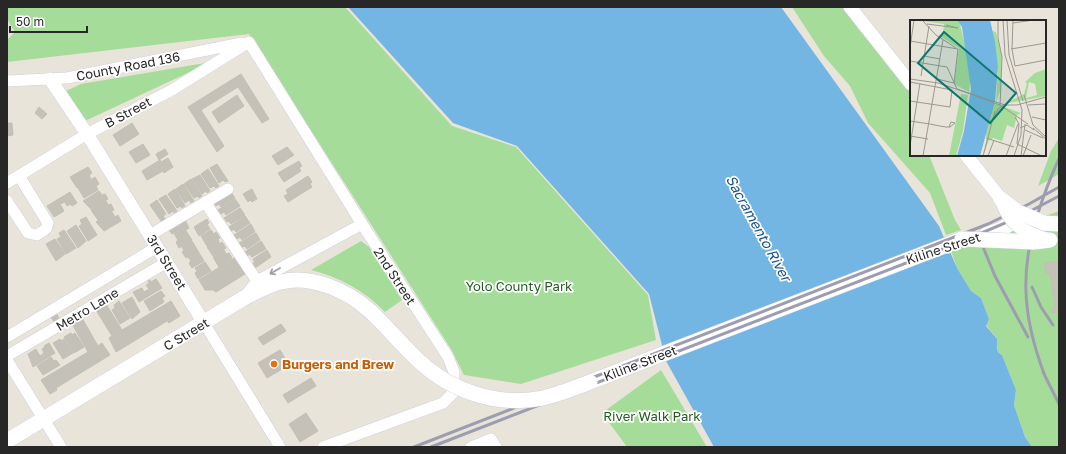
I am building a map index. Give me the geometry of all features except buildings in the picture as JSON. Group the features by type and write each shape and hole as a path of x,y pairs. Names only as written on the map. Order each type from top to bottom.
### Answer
{"main road":[{"path":"1001,199 1018,212 1052,224"},
{"name":"Kiline Street","path":"244,298 282,282 304,282 338,290 353,298 370,311 420,362 450,384 464,391 496,400 530,400 567,391 962,239 993,232 1012,222 1052,224"},
{"path":"962,239 1034,242 1055,240"},
{"name":"C Street","path":"7,441 244,298"}],"street":[{"path":"850,7 910,83"},
{"name":"County Road 136","path":"7,81 67,78 249,42"},
{"name":"B Street","path":"7,183 88,134 172,90 249,42"},
{"name":"2nd Street","path":"249,42 362,224 448,357 454,372 453,393 443,403 323,447"},
{"name":"3rd Street","path":"50,78 88,134 280,447"},
{"path":"967,156 1001,199 1005,212 1012,222 1031,234 1055,240"},
{"path":"7,201 28,233 37,235 46,230 48,223 19,176"},
{"path":"150,235 228,188"},
{"path":"205,202 256,282"},
{"name":"C Street","path":"244,298 256,282 362,224"},
{"name":"Metro Lane","path":"7,337 158,247"},
{"name":"Metro Lane","path":"7,356 167,262"},
{"path":"7,360 61,447"},
{"path":"471,447 494,443"}],"green space":[{"name":"Yolo County Park","path":"7,7 345,7 452,126 516,147 648,295 656,340 521,384 464,375 451,349 249,34 7,62 7,40 15,32 7,19"},
{"path":"792,7 846,7 906,83 910,93 910,156 929,156 955,220 961,230 946,235 930,193 868,123 850,86 824,56"},
{"path":"211,62 85,121 66,91 81,84"},
{"path":"1059,138 1059,174 1038,186 1051,151"},
{"path":"1059,211 1059,447 1032,447 1025,437 1014,405 1016,390 1002,355 997,350 997,339 986,325 989,319 981,298 971,291 957,268 951,251"},
{"path":"361,241 369,247 402,300 385,312 360,291 332,277 311,270"},
{"name":"River Walk Park","path":"661,370 707,447 627,447 602,413"}],"water":[{"name":"Sacramento River","path":"348,7 781,7 939,226 957,268 971,291 981,298 989,319 986,326 997,339 997,350 1002,355 1016,390 1014,405 1025,437 1032,447 714,447 666,361 649,294 517,146 453,123"}],"railway":[{"path":"1045,376 1031,332 1027,310 1027,268 1029,247 1035,224 1042,201 1059,159"},
{"path":"414,447 988,224 1029,204 1059,187"},
{"path":"431,447 963,241 1021,216 1059,196"},
{"path":"983,247 995,276 1028,337"},
{"path":"1032,287 1041,307 1053,325"},
{"path":"1043,372 1059,404"}],"place":[{"name":"Burgers and Brew","path":"274,364"}]}
